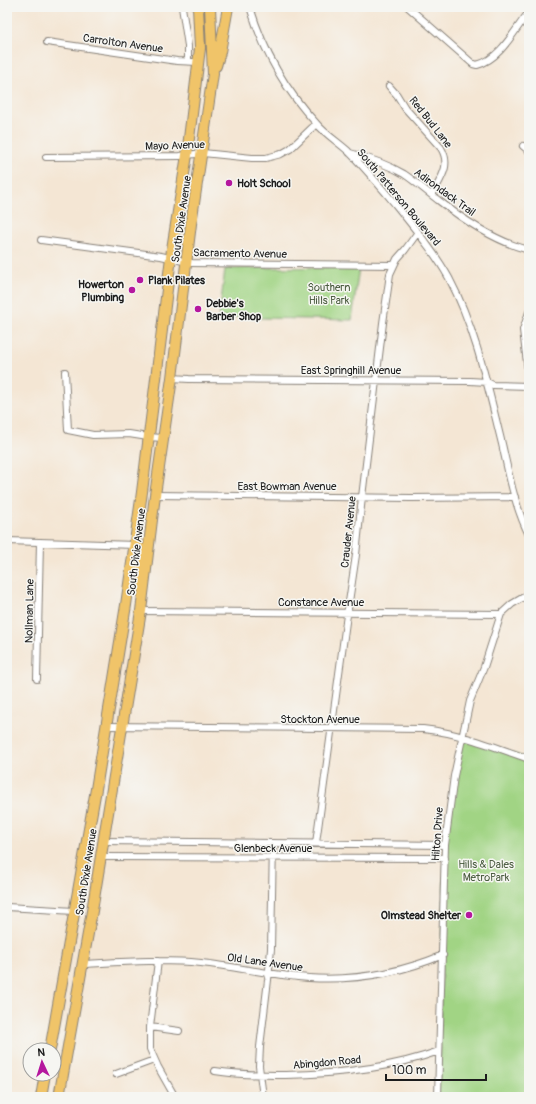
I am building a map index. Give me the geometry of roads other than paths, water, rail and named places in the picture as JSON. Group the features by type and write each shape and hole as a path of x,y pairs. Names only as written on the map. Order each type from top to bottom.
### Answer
{"main road":[{"name":"South Dixie Avenue","path":"51,1042 137,545 148,437 171,258 187,155 195,82 193,62 200,36 198,7"},
{"name":"South Dixie Avenue","path":"59,1097 123,727 141,611 155,490 172,378 213,74 210,7"},
{"path":"213,74 220,52 228,7"},
{"path":"143,593 138,572 137,545 146,507 155,490"},
{"path":"41,1097 44,1082"}],"street":[{"path":"182,7 188,46 193,62"},
{"name":"South Patterson Boulevard","path":"250,7 262,44 294,96 316,124 349,152 376,182 418,232 448,277 467,320 487,382 515,497 529,535"},
{"path":"408,7 473,64 477,65 492,57 501,49 529,12"},
{"name":"Carrolton Avenue","path":"47,42 193,62"},
{"name":"Red Bud Lane","path":"389,86 405,108 441,148 446,158 443,174 432,195"},
{"name":"Mayo Avenue","path":"46,157 187,155 202,153 252,158 272,157 290,149 316,124"},
{"path":"523,146 529,151"},
{"name":"Adirondack Trail","path":"349,152 378,161 395,169 489,234 504,242 529,250"},
{"name":"Crauder Avenue","path":"316,843 356,555 390,274 393,265 418,232"},
{"name":"Sacramento Avenue","path":"41,240 171,258 192,263 393,265"},
{"path":"529,312 523,330 529,380"},
{"path":"65,372 68,430 93,435 128,434 163,438"},
{"name":"East Springhill Avenue","path":"172,378 487,382 493,385 529,386"},
{"name":"East Bowman Avenue","path":"155,490 362,497 515,497"},
{"path":"7,540 137,545"},
{"name":"Nollman Lane","path":"37,679 40,542"},
{"path":"501,614 512,604 529,594"},
{"name":"Constance Avenue","path":"141,611 501,614"},
{"name":"Hilton Drive","path":"438,1097 443,955 444,858 450,800 470,701 484,667 501,614"},
{"name":"Stockton Avenue","path":"106,726 423,729 440,731 463,737 529,759"},
{"name":"Glenbeck Avenue","path":"103,841 445,845"},
{"path":"263,1097 260,1075 260,1047 261,1028 269,973 273,908 273,843"},
{"name":"Glenbeck Avenue","path":"101,857 444,858"},
{"path":"7,907 74,911"},
{"name":"Old Lane Avenue","path":"83,964 158,961 202,963 309,978 353,978 406,968 443,955"},
{"path":"158,961 150,1027 150,1049 154,1060 175,1097"},
{"path":"150,1027 178,1031"},
{"name":"Abingdon Road","path":"215,1071 260,1075 309,1075 366,1068 404,1061 439,1051"},
{"path":"116,1074 154,1060"}],"place":[{"name":"Holt School","path":"229,183"},
{"name":"Plank Pilates","path":"140,280"},
{"name":"Howerton Plumbing","path":"132,290"},
{"name":"Debbie's Barber Shop","path":"198,309"},
{"name":"Olmstead Shelter","path":"469,915"}],"park label":[{"name":"Southern Hills Park","path":"329,293"},
{"name":"Hills & Dales MetroPark","path":"486,870"}]}
